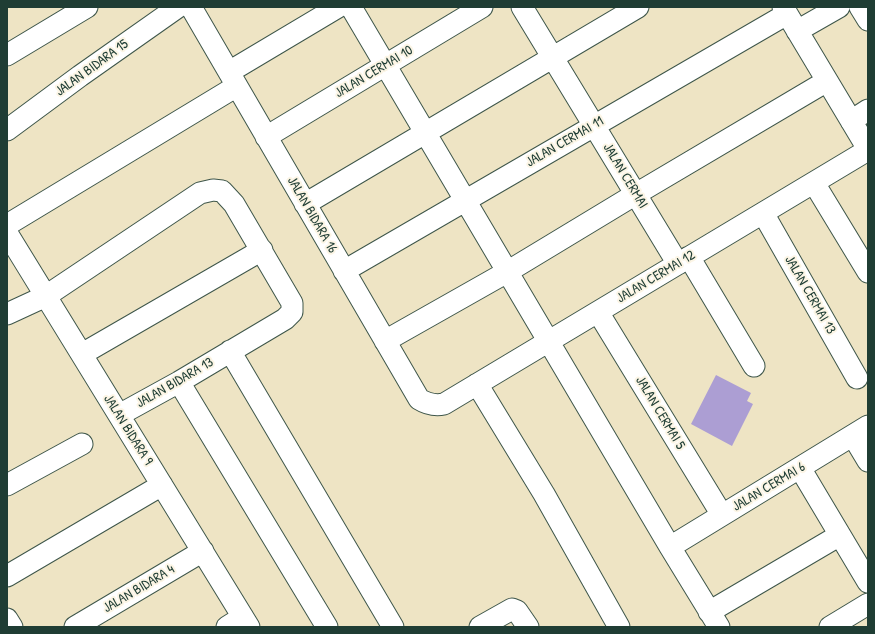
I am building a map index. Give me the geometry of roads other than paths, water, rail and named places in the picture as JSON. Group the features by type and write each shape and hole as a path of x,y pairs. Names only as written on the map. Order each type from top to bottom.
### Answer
{"street":[{"path":"7,55 87,7"},
{"name":"JALAN BIDARA 15","path":"7,130 80,76 178,7"},
{"name":"JALAN BIDARA 16","path":"191,7 418,399 427,404 444,404"},
{"path":"8,234 338,7"},
{"path":"352,7 465,201 714,619 840,535"},
{"name":"JALAN CERMAI 10","path":"266,137 482,7"},
{"name":"JALAN CERMAI","path":"522,7 636,194 683,260 754,366"},
{"path":"305,204 638,7"},
{"name":"JALAN CERMAI 11","path":"344,271 594,126 789,17 838,7"},
{"path":"860,7 868,20"},
{"path":"789,17 827,81 859,115 868,150"},
{"path":"385,341 507,272 827,81"},
{"name":"JALAN CERMAI 12","path":"444,404 868,150"},
{"path":"814,183 868,272"},
{"path":"7,314 46,296 200,193 213,190 222,191 234,204 262,250 82,354"},
{"name":"JALAN CERMAI 13","path":"763,213 857,378"},
{"name":"JALAN BIDARA 9","path":"8,234 203,551 240,624"},
{"name":"JALAN BIDARA 13","path":"119,415 179,382 285,319 292,312 292,304 262,250"},
{"name":"JALAN CERMAI 5","path":"598,312 722,515"},
{"path":"230,351 393,627"},
{"path":"179,382 327,627"},
{"path":"477,384 544,494 619,627"},
{"path":"860,431 868,461"},
{"name":"JALAN CERMAI 6","path":"670,547 860,431"},
{"path":"7,485 82,444"},
{"path":"800,468 868,582"},
{"path":"7,576 162,485"},
{"name":"JALAN BIDARA 4","path":"75,627 203,551"},
{"path":"830,627 868,604"},
{"path":"480,627 512,609 517,611 528,627"},
{"path":"7,618 12,627"}]}
